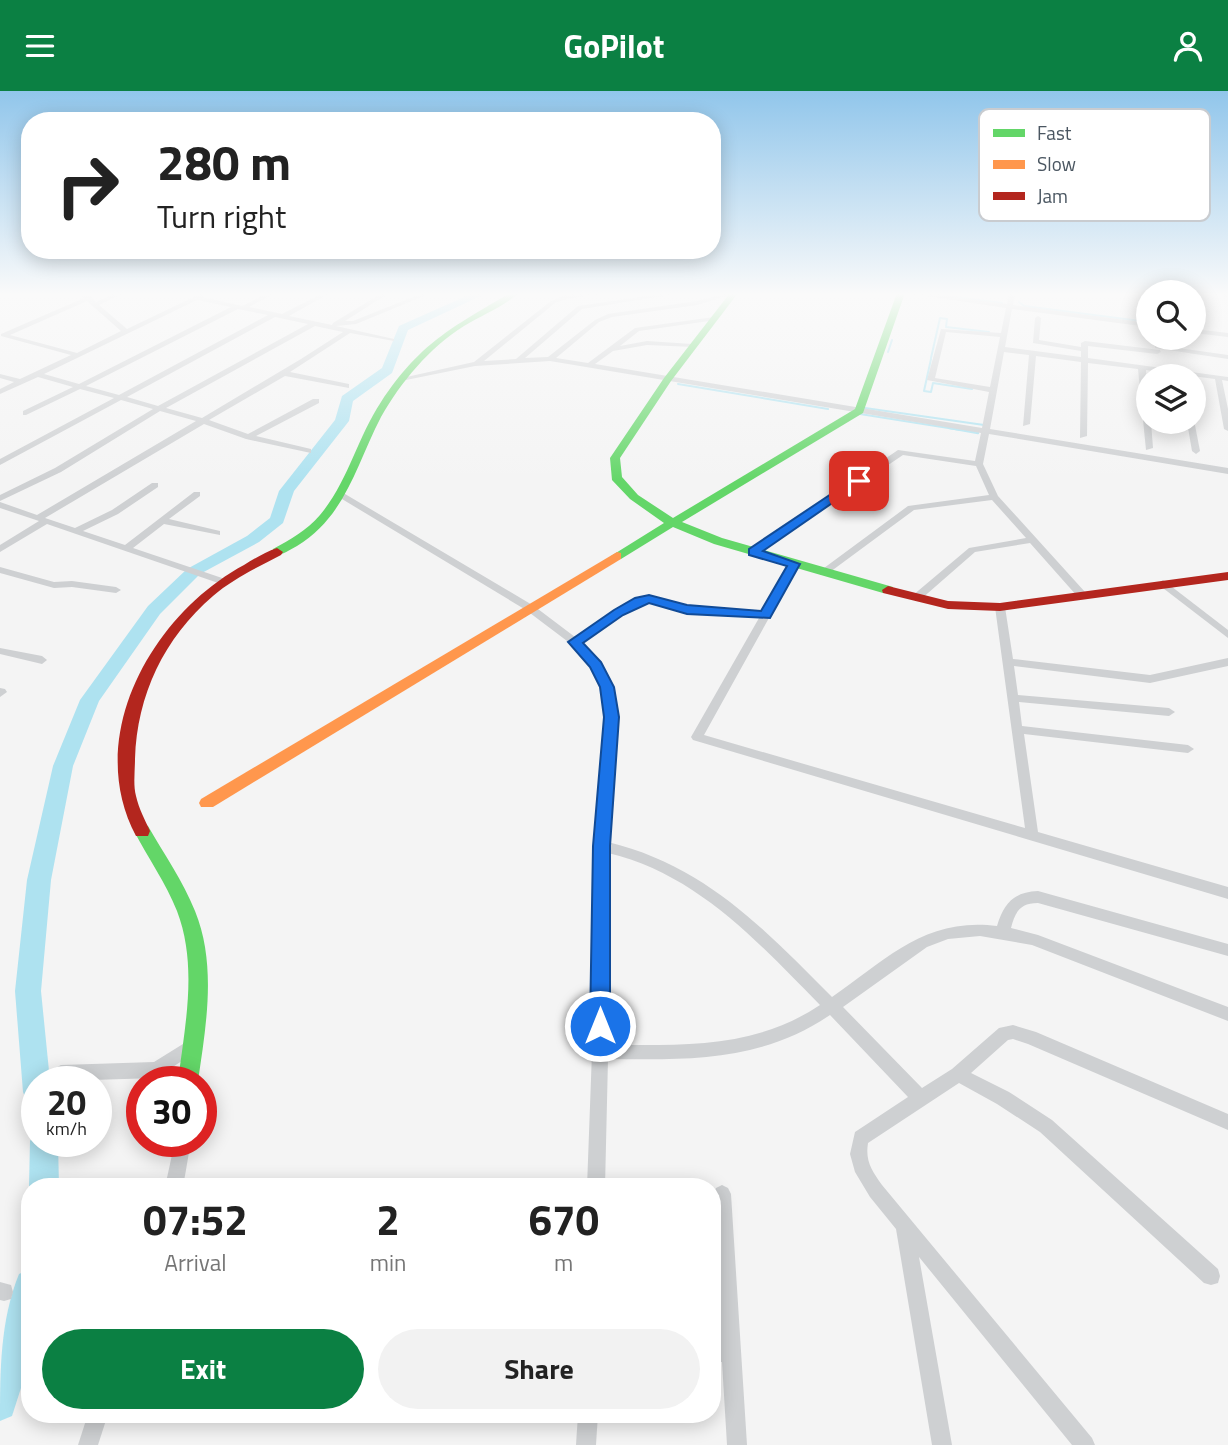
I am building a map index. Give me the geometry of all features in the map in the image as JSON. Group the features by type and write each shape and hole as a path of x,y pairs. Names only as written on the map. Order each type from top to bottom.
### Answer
{"street":[{"path":"0,391 74,356"},
{"path":"26,412 141,356"},
{"path":"0,462 200,356"},
{"path":"0,498 58,470 158,409 254,356"},
{"path":"0,549 42,519 309,356"},
{"path":"189,1066 196,970 192,929 178,895 147,840 128,798 125,748 132,708 150,667 174,629 197,603 224,582 323,519 340,495 373,420 422,356"},
{"path":"475,364 485,356"},
{"path":"519,360 523,356"},
{"path":"550,359 553,356"},
{"path":"590,365 603,356"},
{"path":"685,356 615,458 614,468 616,478 634,497 673,523 753,552 823,573 948,604 1000,607 1163,583 1227,577"},
{"path":"207,803 859,411 879,356"},
{"path":"937,356 931,380 992,390"},
{"path":"999,356 979,464 995,497 1082,594"},
{"path":"1026,424 1033,356"},
{"path":"1056,356 1136,367"},
{"path":"1083,436 1084,356"},
{"path":"406,378 475,364 550,359 1228,471"},
{"path":"283,373 346,386"},
{"path":"36,374 201,420 249,437 308,451"},
{"path":"0,376 21,382"},
{"path":"1206,377 1228,379"},
{"path":"1218,378 1228,429"},
{"path":"249,437 316,401"},
{"path":"1148,434 1149,448"},
{"path":"1193,434 1196,451"},
{"path":"753,552 901,452 979,464"},
{"path":"75,531 115,512 155,485"},
{"path":"125,549 197,494"},
{"path":"340,495 530,608 575,642 596,665 607,687 611,717 601,846 596,1178"},
{"path":"823,573 911,508 995,497"},
{"path":"0,505 224,582"},
{"path":"164,521 217,533"},
{"path":"916,598 972,551 1033,540"},
{"path":"794,564 697,737 1228,893"},
{"path":"0,570 54,585 72,584 116,590"},
{"path":"1163,583 1228,635"},
{"path":"575,642 619,613 649,599 687,610 765,615"},
{"path":"1000,607 1032,835"},
{"path":"0,651 42,660"},
{"path":"1008,663 1150,679 1228,662"},
{"path":"1013,698 1169,712"},
{"path":"1017,729 1188,748"},
{"path":"601,846 618,848 666,867 698,884 751,926 919,1097"},
{"path":"1003,932 1006,917 1017,900 1038,897 1228,950"},
{"path":"600,1052 706,1052 740,1047 781,1034 832,1006 916,946 949,933 1003,932 1032,939 1228,1014"},
{"path":"1085,1445 857,1164 856,1151 860,1138 958,1074 1004,1033 1013,1032 1228,1122"},
{"path":"112,1071 156,1070 191,1046"},
{"path":"958,1074 1003,1098 1046,1126 1211,1276"},
{"path":"176,1178 180,1157"},
{"path":"722,1194 722,1352 737,1445"},
{"path":"904,1224 942,1445"},
{"path":"88,1445 95,1423"},
{"path":"586,1445 587,1423"}],"waterway":[{"path":"316,451 342,421 347,399 388,370 393,356"},
{"path":"931,359 924,391 931,392 933,383 972,389"},
{"path":"678,384 828,409"},
{"path":"865,408 984,425"},
{"path":"860,414 961,430"},
{"path":"950,428 978,433"},
{"path":"198,570 253,539 277,520 287,491 314,454"},
{"path":"35,1066 28,991 39,880 63,766 90,700 154,610 193,573"},
{"path":"44,1157 44,1178"},
{"path":"0,1404 21,1328"}],"traffic: fast":[{"path":"277,552 315,527 335,504 385,403 422,356"},
{"path":"685,356 615,458 616,478 634,497 673,523 718,541 888,590"},
{"path":"617,556 859,411 879,356"},
{"path":"142,831 182,901 196,945 197,1003 190,1066"}],"traffic: slow":[{"path":"207,803 617,556"}],"traffic: jam":[{"path":"142,831 128,796 127,764 132,715 148,670 174,629 208,594 233,576 277,552"},
{"path":"888,590 948,605 1000,607 1228,576"}],"route":[{"path":"600,1026 601,846 611,717 607,687 596,665 575,642 619,613 649,599 687,610 765,615 794,564 753,552 859,481"}]}
